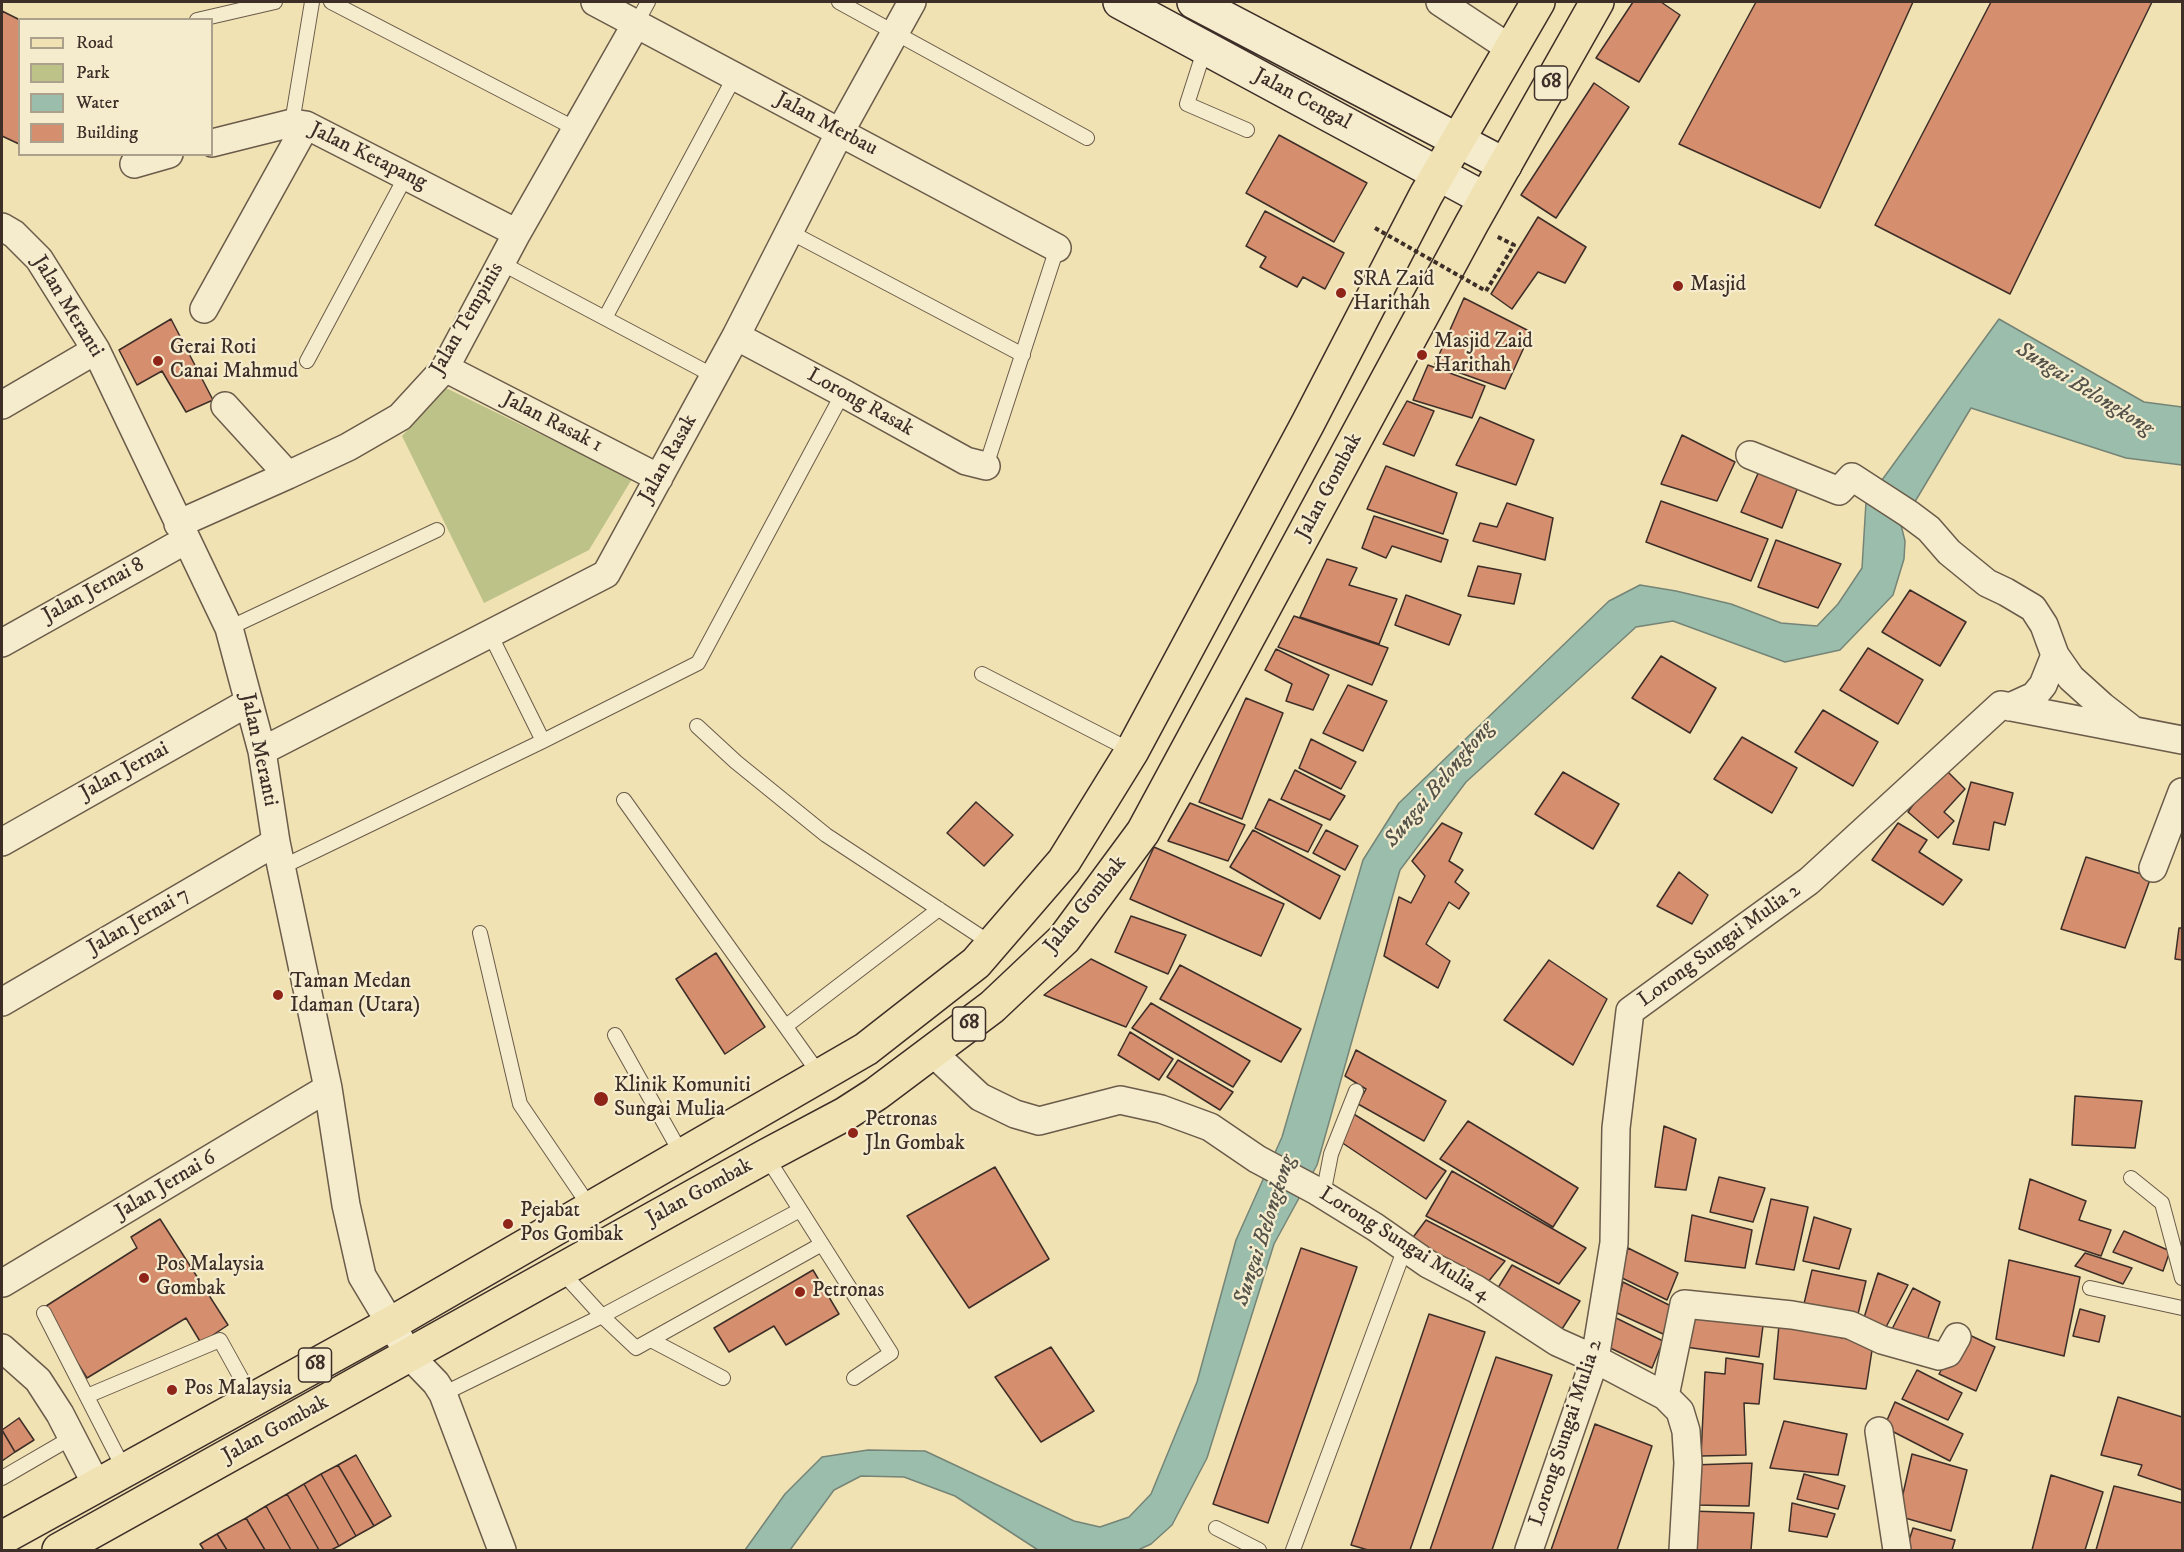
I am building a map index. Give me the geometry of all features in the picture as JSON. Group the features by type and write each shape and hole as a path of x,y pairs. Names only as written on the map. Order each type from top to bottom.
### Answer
{"main road":[{"name":"Jalan Gombak","path":"2,1538 252,1398 392,1323 866,1049 976,963 1064,861 1132,752 1438,174 1538,2"},
{"name":"Jalan Gombak","path":"59,1551 845,1114 876,1094 992,1007 1064,939 1143,832 1485,199 1597,2"}],"street":[{"name":"Jalan Merbau","path":"596,2 642,13 735,76 1058,248"},
{"name":"Jalan Rasak","path":"261,751 606,574 714,376 840,132 912,2"},
{"name":"Jalan Cengal","path":"1120,2 1485,199"},
{"name":"Jalan Cengal","path":"1194,2 1505,165"},
{"path":"1440,2 1510,49"},
{"name":"Jalan Tempinis","path":"182,532 288,475 348,447 400,417 445,368 517,233 642,13"},
{"name":"Jalan Ketapang","path":"213,143 299,124 517,233"},
{"path":"204,309 299,124"},
{"path":"134,164 162,156"},
{"name":"Jalan Meranti","path":"2,227 14,234 39,259 96,350 229,628 261,751 279,855 328,1088 346,1205 362,1276 410,1356 436,1383 443,1394 502,1551"},
{"name":"Lorong Rasak","path":"735,336 966,461 986,466"},
{"path":"2,405 96,350"},
{"name":"Jalan Rasak 1","path":"445,368 659,478"},
{"path":"225,406 288,475"},
{"path":"1749,455 1839,491 1852,477 1909,514 1929,529 1949,552 1987,583 2033,608 2044,625 2055,654 2071,678 2133,731"},
{"name":"Jalan Jernai 8","path":"2,643 182,532"},
{"path":"2010,707 2034,696 2043,685 2055,654"},
{"name":"Jalan Jernai","path":"2,842 249,702"},
{"name":"Lorong Sungai Mulia 2","path":"1529,1551 1595,1359 1614,1243 1616,1128 1630,1011 1809,881 2001,705 2010,707"},
{"path":"2010,707 2182,740"},
{"path":"2153,868 2182,792"},
{"name":"Jalan Jernai 7","path":"2,1002 279,855"},
{"name":"Lorong Sungai Mulia 4","path":"932,1052 980,1096 1015,1114 1039,1121 1120,1100 1161,1109 1210,1127 1257,1159 1319,1193 1428,1264 1476,1289 1557,1342 1665,1396 1680,1412 1686,1431 1688,1463 1683,1551"},
{"name":"Jalan Jernai 6","path":"3,1283 328,1088"},
{"path":"1665,1396 1684,1304 1792,1315 1850,1325 1882,1340 1939,1356 1948,1353 1957,1337"},
{"path":"2,1348 38,1380 60,1414 97,1486"},
{"path":"1879,1431 1897,1551"}],"lane":[{"path":"206,18 275,2"},
{"path":"299,124 312,2"},
{"path":"331,2 576,129"},
{"path":"839,2 1088,138"},
{"path":"1205,48 1188,104 1247,130"},
{"path":"605,318 735,76"},
{"path":"307,361 406,176"},
{"path":"790,231 1023,356"},
{"path":"986,466 1058,248"},
{"path":"501,263 714,376"},
{"path":"279,855 543,741 698,663 843,393"},
{"path":"229,628 437,530"},
{"path":"490,634 543,741"},
{"path":"982,674 1132,752"},
{"path":"697,726 736,762 826,835 992,944"},
{"path":"624,800 820,1075"},
{"path":"786,1026 939,909"},
{"path":"480,933 520,1104 590,1207"},
{"path":"615,1035 682,1155"},
{"path":"1319,1193 1334,1146 1356,1091"},
{"path":"766,1156 891,1353 854,1378"},
{"path":"2131,1178 2162,1203 2182,1278"},
{"path":"443,1394 602,1316 800,1210"},
{"path":"561,1271 602,1316 636,1348 822,1244"},
{"path":"1293,1551 1405,1248"},
{"path":"2090,1288 2182,1308"},
{"path":"44,1313 125,1471"},
{"path":"87,1396 220,1340 252,1398"},
{"path":"651,1340 723,1378"},
{"path":"2,1478 72,1438"},
{"path":"1216,1528 1259,1551"}],"path":[{"path":"1375,228 1486,291 1514,245"}],"green space":[{"path":"446,388 632,479 589,550 484,603 402,436"}],"water":[{"name":"Sungai Belongkong","path":"1999,319 2144,402 2182,407 2182,465 2126,458 1971,408 1901,525 1905,541 1904,559 1893,595 1840,650 1785,662 1673,621 1636,627 1466,782 1400,870 1317,1165 1274,1244 1207,1458 1172,1525 1151,1544 1138,1550 1038,1550 955,1496 904,1477 861,1476 834,1490 790,1550 745,1550 785,1494 822,1457 868,1450 925,1451 1074,1521 1100,1527 1129,1517 1151,1494 1197,1382 1236,1240 1282,1137 1363,860 1399,803 1609,601 1640,585 1731,604 1781,623 1817,626 1838,604 1862,568 1866,502"}],"building":[{"path":"1633,2 1661,2 1680,15 1639,82 1596,58"},
{"path":"1756,2 1913,2 1820,208 1679,144"},
{"path":"1991,2 2152,2 2010,294 1875,225"},
{"path":"2,11 18,19 18,144 2,136"},
{"path":"1594,83 1629,107 1556,218 1521,195"},
{"path":"1279,135 1367,183 1334,242 1246,193"},
{"path":"1265,211 1344,253 1325,289 1303,277 1297,287 1260,267 1266,257 1246,246"},
{"path":"1538,217 1586,247 1565,283 1538,272 1512,309 1491,294"},
{"path":"1464,298 1531,332 1505,389 1435,364"},
{"name":"Gerai Roti Canai Mahmud","path":"171,319 213,400 186,412 162,371 137,385 119,350"},
{"path":"1428,365 1485,386 1472,418 1413,400"},
{"path":"1407,401 1434,411 1414,456 1383,444"},
{"path":"1480,417 1534,440 1516,485 1456,465"},
{"path":"1682,435 1735,462 1717,501 1661,484"},
{"path":"1386,466 1457,493 1443,534 1367,509"},
{"path":"1760,469 1798,487 1782,528 1741,512"},
{"path":"1661,501 1768,539 1751,581 1646,542"},
{"path":"1507,503 1553,518 1545,560 1473,541 1480,523 1497,527"},
{"path":"1374,516 1448,540 1441,562 1392,546 1386,558 1362,548"},
{"path":"1776,540 1841,564 1818,608 1758,587"},
{"path":"1327,559 1357,568 1349,585 1397,599 1379,644 1300,617"},
{"path":"1478,566 1521,574 1514,604 1468,596"},
{"path":"1910,590 1966,622 1940,666 1882,632"},
{"path":"1406,595 1461,615 1449,645 1395,625"},
{"path":"1294,616 1388,648 1372,685 1278,647"},
{"path":"1868,648 1923,680 1898,724 1840,690"},
{"path":"1276,649 1329,675 1313,710 1286,701 1292,684 1265,670"},
{"path":"1661,656 1716,688 1690,733 1632,698"},
{"path":"1348,685 1387,701 1363,751 1323,733"},
{"path":"1246,698 1283,713 1242,819 1199,802"},
{"path":"1823,710 1878,742 1853,786 1795,752"},
{"path":"1742,737 1797,768 1772,813 1714,779"},
{"path":"1311,739 1356,762 1341,789 1299,768"},
{"path":"1941,765 1965,789 1944,812 1954,821 1938,838 1908,812"},
{"path":"1295,770 1345,796 1330,820 1281,799"},
{"path":"1563,772 1619,804 1593,849 1535,814"},
{"path":"1971,782 2013,793 2005,825 1994,822 1989,850 1953,844"},
{"path":"1269,799 1322,825 1308,852 1255,828"},
{"path":"976,802 1013,835 984,866 947,833"},
{"path":"1190,803 1245,825 1228,861 1168,841"},
{"path":"1442,823 1462,833 1449,861 1463,870 1455,882 1469,893 1459,909 1449,902 1426,944 1450,961 1438,988 1384,956 1399,897 1411,903 1425,876 1412,861"},
{"path":"1898,823 1927,840 1919,852 1962,880 1943,905 1872,860"},
{"path":"1253,830 1340,876 1320,919 1230,867"},
{"path":"1326,830 1358,846 1345,870 1313,853"},
{"path":"1154,847 1284,904 1261,956 1130,899"},
{"path":"2086,857 2151,877 2125,948 2061,929"},
{"path":"1679,872 1708,895 1692,924 1657,906"},
{"path":"1131,916 1186,935 1168,974 1115,952"},
{"path":"2179,928 2182,928 2182,960 2175,959"},
{"path":"716,953 765,1027 725,1054 676,979"},
{"path":"1091,959 1147,987 1126,1027 1044,995"},
{"path":"1549,960 1607,999 1573,1065 1504,1020"},
{"path":"1180,965 1301,1029 1281,1062 1160,999"},
{"path":"1151,1003 1250,1061 1233,1087 1132,1028"},
{"path":"1130,1032 1173,1059 1159,1080 1118,1055"},
{"path":"1356,1050 1446,1101 1424,1141 1358,1104 1366,1089 1345,1076"},
{"path":"1178,1060 1233,1092 1220,1110 1167,1077"},
{"path":"2075,1096 2142,1101 2135,1148 2072,1145"},
{"path":"1352,1113 1446,1171 1426,1199 1341,1142"},
{"path":"1468,1121 1578,1188 1553,1227 1440,1159"},
{"path":"1664,1126 1696,1139 1686,1190 1655,1187"},
{"path":"995,1167 1049,1259 969,1308 907,1216"},
{"path":"1452,1171 1586,1248 1559,1284 1426,1216"},
{"path":"1719,1177 1765,1188 1753,1222 1710,1212"},
{"path":"2030,1179 2086,1201 2079,1220 2111,1230 2101,1256 2019,1229"},
{"path":"1771,1199 1808,1207 1794,1270 1756,1264"},
{"path":"1692,1215 1752,1230 1745,1268 1685,1261"},
{"path":"1814,1217 1851,1229 1839,1269 1803,1261"},
{"name":"Pos Malaysia Gombak","path":"160,1219 228,1325 201,1343 186,1318 87,1378 43,1308 137,1248 131,1237"},
{"path":"1426,1220 1505,1261 1488,1282 1411,1240"},
{"path":"2124,1231 2170,1251 2163,1271 2113,1252"},
{"path":"1301,1248 1357,1267 1268,1523 1213,1504"},
{"path":"1628,1248 1678,1273 1667,1300 1620,1277"},
{"path":"2085,1253 2132,1268 2123,1284 2075,1266"},
{"path":"2009,1260 2080,1277 2064,1356 1996,1339"},
{"path":"1512,1265 1580,1301 1562,1329 1496,1291"},
{"name":"Petronas","path":"813,1270 839,1314 786,1345 774,1326 729,1352 714,1328"},
{"path":"1812,1270 1866,1281 1857,1318 1803,1308"},
{"path":"1878,1273 1908,1285 1885,1329 1862,1324"},
{"path":"1623,1282 1673,1307 1663,1334 1615,1312"},
{"path":"1913,1288 1940,1302 1925,1347 1889,1335"},
{"path":"2080,1309 2105,1316 2099,1342 2073,1336"},
{"path":"1691,1312 1764,1318 1759,1357 1685,1347"},
{"path":"1429,1314 1485,1332 1410,1550 1368,1550 1351,1545"},
{"path":"1612,1316 1663,1341 1652,1368 1604,1345"},
{"path":"1779,1325 1873,1344 1866,1389 1774,1379"},
{"path":"1963,1332 1995,1347 1976,1391 1939,1374"},
{"path":"1051,1347 1094,1411 1041,1442 995,1377"},
{"path":"1496,1357 1552,1375 1492,1550 1430,1550"},
{"path":"1726,1358 1763,1364 1759,1404 1744,1403 1746,1455 1701,1456 1705,1372 1725,1374"},
{"path":"1917,1370 1962,1393 1948,1420 1902,1399"},
{"path":"2118,1397 2182,1417 2182,1490 2138,1475 2142,1465 2101,1455"},
{"path":"1895,1402 1963,1434 1950,1461 1884,1427"},
{"path":"19,1418 34,1440 15,1452 2,1430"},
{"path":"1784,1421 1847,1434 1838,1475 1770,1468"},
{"path":"1595,1424 1652,1446 1617,1550 1551,1550"},
{"path":"2,1430 15,1452 2,1461"},
{"path":"1912,1454 1967,1470 1951,1531 1898,1516"},
{"path":"356,1455 391,1516 374,1526 338,1465"},
{"path":"1752,1463 1749,1506 1694,1505 1692,1465"},
{"path":"338,1465 374,1526 356,1536 321,1474"},
{"path":"321,1474 356,1536 339,1546 304,1484"},
{"path":"1804,1474 1845,1486 1838,1509 1797,1499"},
{"path":"2051,1475 2103,1492 2085,1550 2032,1550"},
{"path":"304,1484 339,1546 331,1550 319,1550 287,1494"},
{"path":"2114,1486 2182,1503 2182,1550 2096,1550"},
{"path":"287,1494 319,1550 291,1550 266,1506"},
{"path":"1792,1503 1835,1514 1827,1537 1789,1531"},
{"path":"266,1506 291,1550 265,1550 246,1518"},
{"path":"1690,1511 1754,1513 1751,1550 1688,1550"},
{"path":"246,1518 265,1550 227,1550 217,1534"},
{"path":"1913,1528 1955,1540 1952,1550 1906,1550"},
{"path":"217,1534 227,1550 204,1550 200,1544"}],"place":[{"name":"Masjid","path":"1678,286"},
{"name":"SRA Zaid Harithah","path":"1341,293"},
{"name":"Masjid Zaid Harithah","path":"1422,355"},
{"name":"Gerai Roti Canai Mahmud","path":"158,361"},
{"name":"Taman Medan Idaman (Utara)","path":"278,995"},
{"name":"Klinik Komuniti Sungai Mulia","path":"601,1099"},
{"name":"Petronas Jln Gombak","path":"853,1133"},
{"name":"Pejabat Pos Gombak","path":"508,1224"},
{"name":"Pos Malaysia Gombak","path":"144,1278"},
{"name":"Petronas","path":"800,1292"},
{"name":"Pos Malaysia","path":"172,1390"}]}
